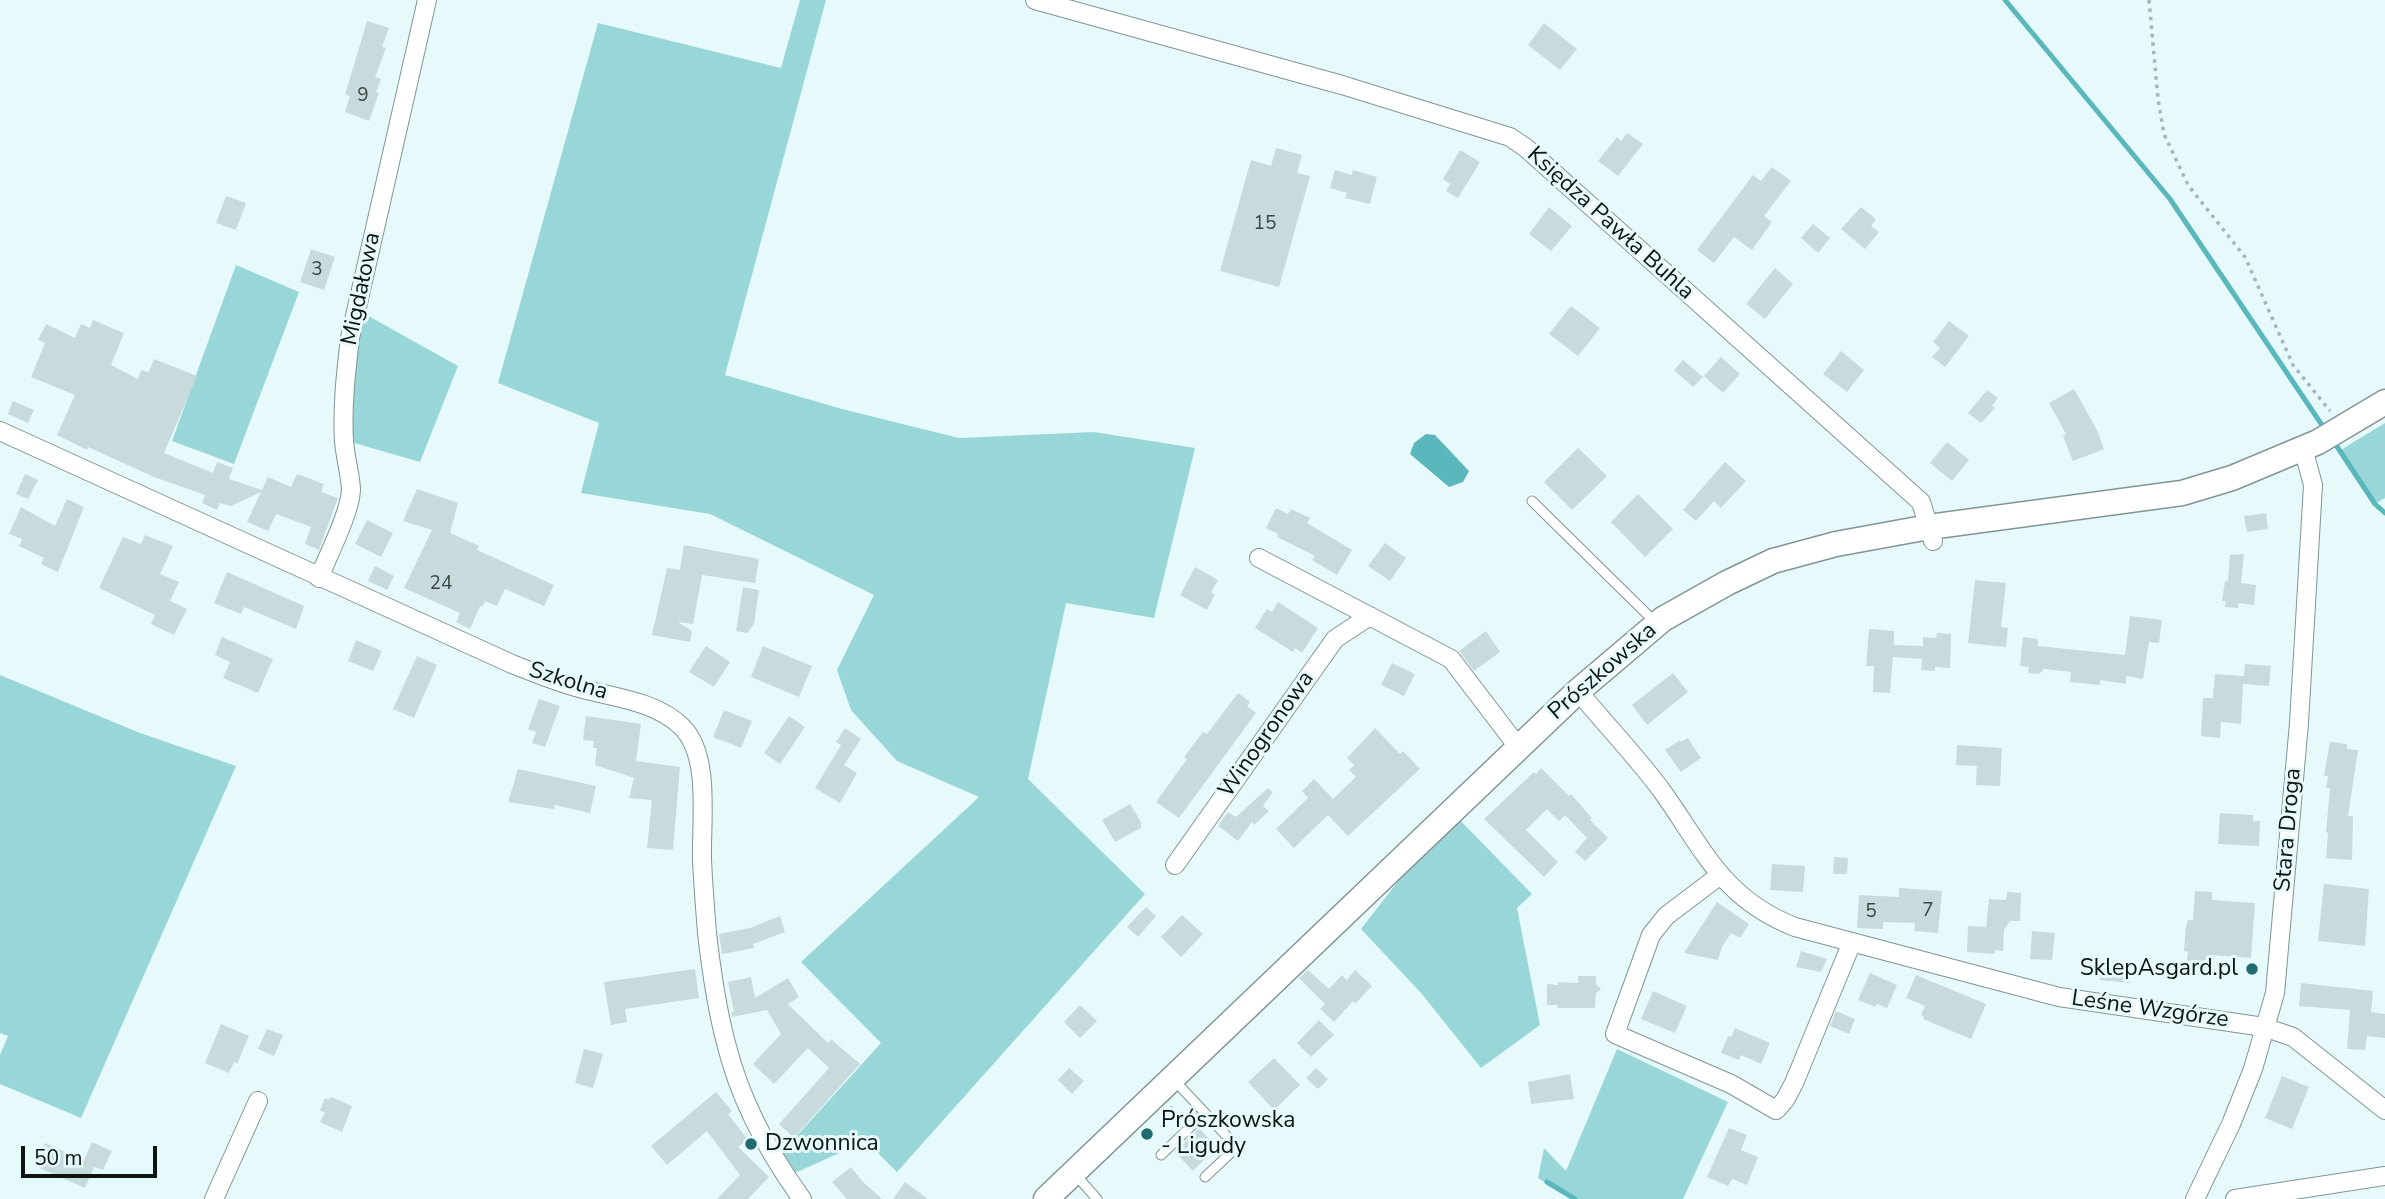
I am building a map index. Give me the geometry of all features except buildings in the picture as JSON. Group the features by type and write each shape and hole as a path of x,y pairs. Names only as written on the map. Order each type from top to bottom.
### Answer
{"main road":[{"name":"Prószkowska","path":"1046,1199 1578,691 1657,624 1727,583 1773,561 1836,544 1931,534 2182,493 2232,478 2325,436 2385,402"}],"street":[{"name":"Migdałowa","path":"320,578 346,510 351,489 344,440 344,385 350,338 427,0"},
{"name":"Księdza Pawła Buhla","path":"1035,0 1342,85 1510,137 1526,148 1921,502 1931,534"},
{"name":"Szkolna","path":"0,431 522,668 572,687 636,703 660,712 678,723 687,732 697,754 702,790 702,859 707,935 725,1042 741,1093 765,1143 802,1199"},
{"name":"Stara Droga","path":"2195,1199 2231,1124 2253,1069 2275,993 2299,723 2313,485 2325,436"},
{"path":"1259,558 1451,659 1519,748"},
{"name":"Winogronowa","path":"1175,865 1335,639 1370,616"},
{"name":"Leśne Wzgórze","path":"1578,691 1660,789 1719,876 1736,892 1776,920 2059,997 2264,1027 2293,1037 2385,1110"},
{"path":"1719,876 1666,916 1651,935 1615,1034 1731,1084 1776,1110 1794,1083 1852,942"},
{"path":"214,1199 258,1101"},
{"path":"2235,1199 2385,1176"}],"lane":[{"path":"1532,501 1657,624"},
{"path":"1173,1079 1237,1147 1205,1177"},
{"path":"1161,1155 1205,1113"},
{"path":"1074,1173 1097,1199"}],"path":[{"path":"2149,0 2164,134 2188,185 2245,257 2325,436"}],"shaded area":[{"path":"800,0 826,0 725,375 842,409 959,438 1094,432 1195,448 1154,618 1066,603 1028,779 1145,894 897,1172 866,1141 786,1177 775,1160 881,1043 801,962 979,797 897,761 851,710 837,670 874,595 710,514 581,493 599,423 498,383 598,23 781,68"},
{"path":"236,265 299,292 234,464 172,441"},
{"path":"356,309 458,366 420,462 344,440"},
{"path":"2385,423 2385,498 2375,504 2339,451"},
{"path":"1426,434 1435,435 1469,471 1463,482 1449,487 1410,454 1414,443"},
{"path":"0,675 140,733 236,766 81,1118 0,1084 0,1055 8,1036 0,1033"},
{"path":"1452,812 1532,894 1517,908 1540,1025 1481,1068 1421,993 1361,929"},
{"path":"1617,1049 1728,1102 1683,1199 1571,1199 1538,1178 1544,1148 1566,1171"}],"waterway":[{"path":"2005,0 2170,199 2326,431"},
{"path":"2334,442 2375,504 2385,513"},
{"path":"1547,1182 1575,1199"}],"place":[{"name":"SklepAsgard.pl","path":"2252,969"},
{"name":"Prószkowska - Ligudy","path":"1147,1134"},
{"name":"Dzwonnica","path":"751,1144"}]}
